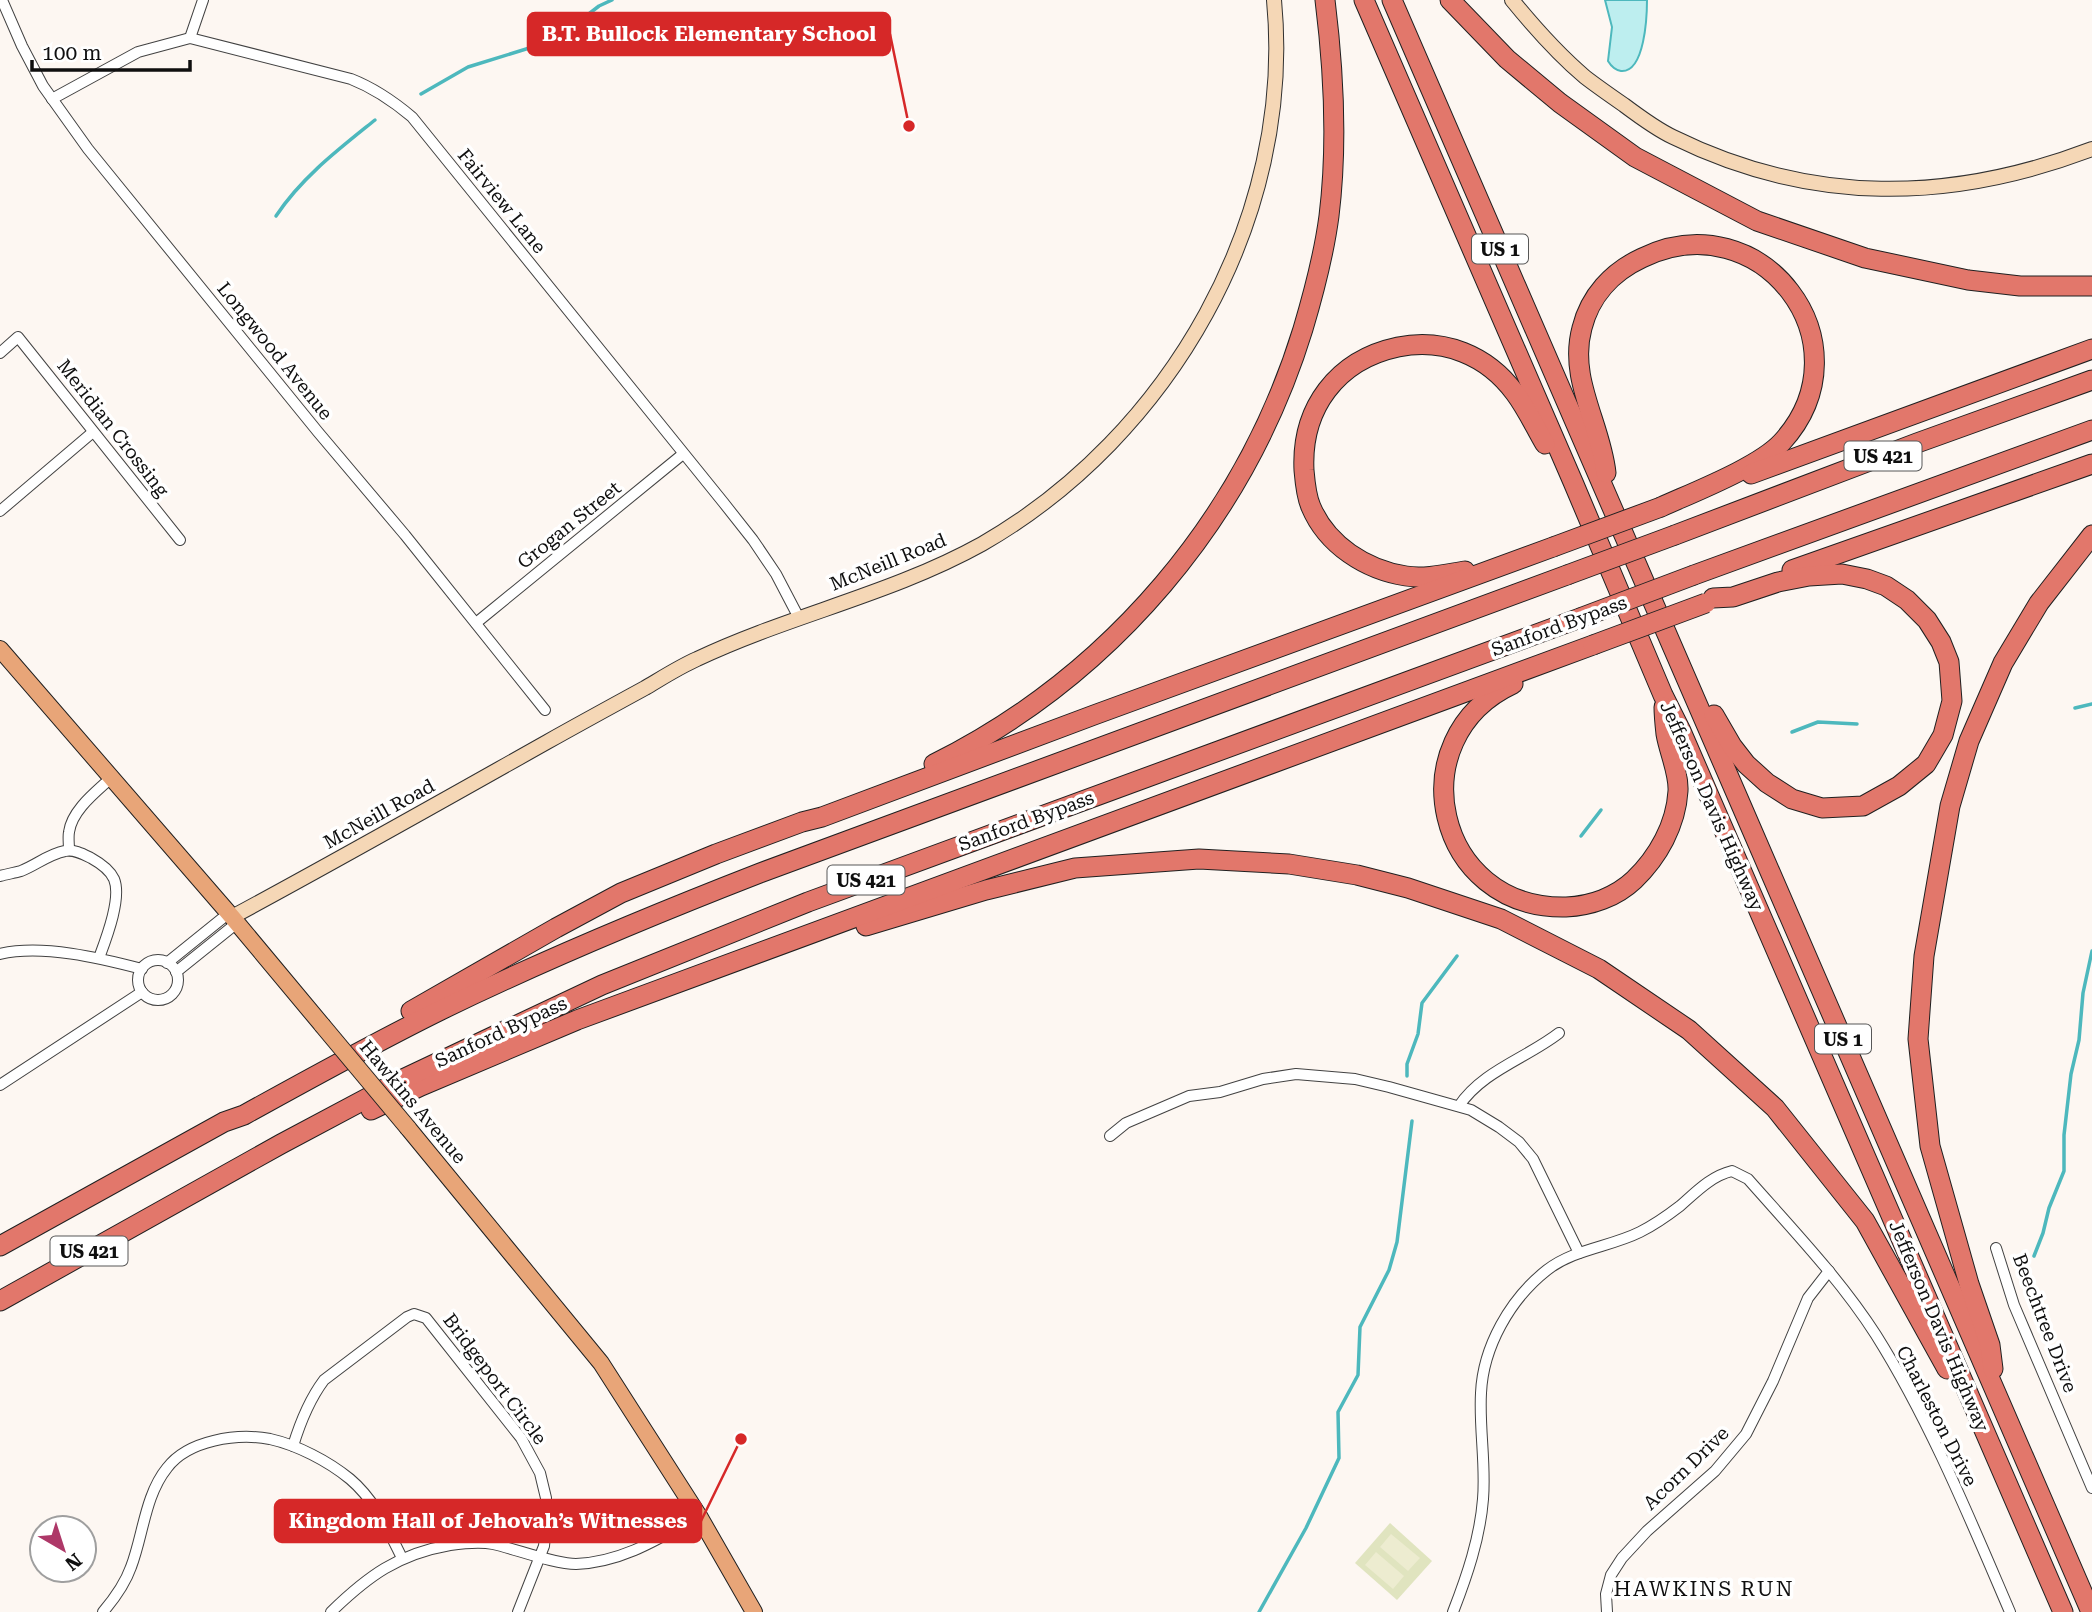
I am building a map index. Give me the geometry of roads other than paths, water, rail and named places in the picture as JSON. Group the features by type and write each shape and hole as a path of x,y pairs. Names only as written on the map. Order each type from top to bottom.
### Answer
{"highway":[{"path":"802,822 819,811 908,777 945,759 1049,693 1128,624 1179,566 1223,505 1257,445 1286,381 1319,271 1329,219 1335,136 1335,96 1325,0"},
{"name":"Jefferson Davis Highway","path":"1364,0 1573,482 1662,695 1686,742 2063,1612"},
{"name":"Jefferson Davis Highway","path":"1392,0 2091,1612"},
{"path":"1450,0 1507,59 1570,111 1634,157 1758,221 1866,258 1968,280 2020,286 2092,286"},
{"path":"1608,499 1604,457 1586,402 1578,349 1589,309 1606,281 1637,260 1671,246 1717,246 1756,260 1777,276 1796,298 1807,321 1812,342 1813,379 1804,409 1782,442 1752,464 1661,508"},
{"path":"1548,549 1443,575 1408,576 1375,568 1347,552 1325,531 1311,506 1305,481 1303,453 1309,421 1323,393 1346,370 1379,351 1415,344 1447,346 1474,357 1493,370 1515,393 1555,460 1573,482"},
{"path":"224,1122 243,1106 621,893 802,822 822,817 2092,349"},
{"name":"US 421","path":"0,1247 224,1122 244,1115 358,1052 443,1009 654,915 773,868 2092,380"},
{"name":"Sanford Bypass","path":"0,1301 177,1201 417,1072 682,951 807,902 2092,430"},
{"path":"177,1201 421,1086 577,1020 1709,600 2092,464"},
{"path":"1995,1391 1990,1345 1969,1284 1930,1146 1918,1039 1924,956 1950,806 1969,741 2003,663 2039,603 2092,535"},
{"path":"1691,688 1712,711 1746,764 1767,783 1793,799 1822,808 1863,806 1908,779 1926,764 1943,735 1952,701 1948,662 1941,642 1927,620 1907,600 1886,586 1842,574 1809,576 1778,582 1733,597 1709,600"},
{"path":"1593,645 1506,687 1476,708 1451,749 1444,790 1446,814 1453,838 1464,859 1493,887 1532,904 1577,907 1600,901 1626,887 1644,870 1662,846 1678,790 1666,735 1662,695"},
{"path":"730,964 748,962 986,890 1074,868 1199,859 1289,864 1357,875 1408,888 1501,919 1599,969 1689,1030 1775,1108 1866,1221 1944,1367 1969,1394"}],"main road":[{"name":"Hawkins Avenue","path":"0,649 233,918 601,1363 699,1516 754,1612"}],"street":[{"name":"Longwood Avenue","path":"2,0 43,86 88,149 545,710"},
{"path":"190,38 203,0"},
{"name":"McNeill Road","path":"233,918 696,659 913,576 980,545 1023,518 1102,453 1140,413 1194,337 1242,235 1262,170 1274,105 1277,34 1274,0"},
{"path":"1512,0 1538,32 1586,77 1649,123 1672,137 1752,169 1822,185 1894,190 1975,183 2061,161 2092,149"},
{"name":"Fairview Lane","path":"52,99 138,52 190,38 351,79 382,94 412,117 753,540 776,574 799,618"},
{"name":"Meridian Crossing","path":"0,353 18,337 180,540"},
{"path":"0,510 93,432"},
{"name":"Grogan Street","path":"476,623 683,454"},
{"path":"69,850 69,831 74,818 111,778"},
{"path":"0,876 20,871 56,853 69,850 100,862 116,882 116,895 99,958"},
{"path":"167,963 233,918"},
{"path":"176,972 233,918"},
{"path":"0,954 11,951 53,952 99,958 142,969"},
{"path":"153,961 167,963 176,972 178,984 176,990 167,998 155,1000 142,992 138,982 142,969 153,961"},
{"path":"0,1085 142,992"},
{"path":"1460,1106 1466,1096 1483,1081 1559,1033"},
{"path":"1110,1136 1126,1123 1189,1097 1296,1074 1355,1079 1460,1106 1499,1127 1519,1142 1533,1159 1579,1253 1548,1270 1518,1299 1503,1322 1486,1359 1481,1393 1484,1499 1468,1572 1453,1612"},
{"name":"Charleston Drive","path":"1579,1253 1630,1237 1654,1225 1718,1174 1732,1171 1748,1180 1829,1271 1874,1333 1905,1383 2010,1612"},
{"name":"Beechtree Drive","path":"1996,1248 2014,1305 2092,1488"},
{"name":"Acorn Drive","path":"1607,1612 1606,1594 1611,1575 1622,1558 1647,1531 1715,1471 1746,1434 1773,1381 1808,1298 1829,1271"},
{"name":"Bridgeport Circle","path":"293,1446 315,1391 324,1380 407,1317 421,1315 433,1326 521,1438 540,1473 546,1498 546,1531 540,1556 518,1612"},
{"path":"103,1612 116,1597 131,1569 155,1488 167,1468 181,1454 202,1443 235,1438 268,1439 293,1446 328,1464 350,1479 367,1496 402,1558"},
{"path":"331,1612 379,1571 402,1558 432,1548 464,1543 490,1543 572,1564 597,1562 642,1548 699,1516"}],"water":[{"path":"1605,0 1647,0 1643,42 1635,63 1629,69 1621,71 1608,61 1612,27"}],"waterway":[{"path":"421,94 468,67 555,40 599,6 612,0"},
{"path":"276,216 309,176 375,120"},
{"path":"2075,708 2092,704"},
{"path":"1792,732 1818,722 1857,724"},
{"path":"1581,836 1601,810"},
{"path":"2034,1256 2064,1171 2064,1135 2071,1074 2079,1040 2083,993 2092,951"},
{"path":"1407,1076 1407,1064 1418,1034 1422,1003 1457,956"},
{"path":"1259,1612 1306,1528 1339,1458 1338,1412 1358,1375 1360,1327 1389,1270 1397,1242 1412,1121"}],"place":[{"name":"B.T. Bullock Elementary School","path":"909,126"},
{"name":"Kingdom Hall of Jehovah’s Witnesses","path":"741,1439"}],"district":[{"name":"HAWKINS RUN","path":"1704,1589"}]}
